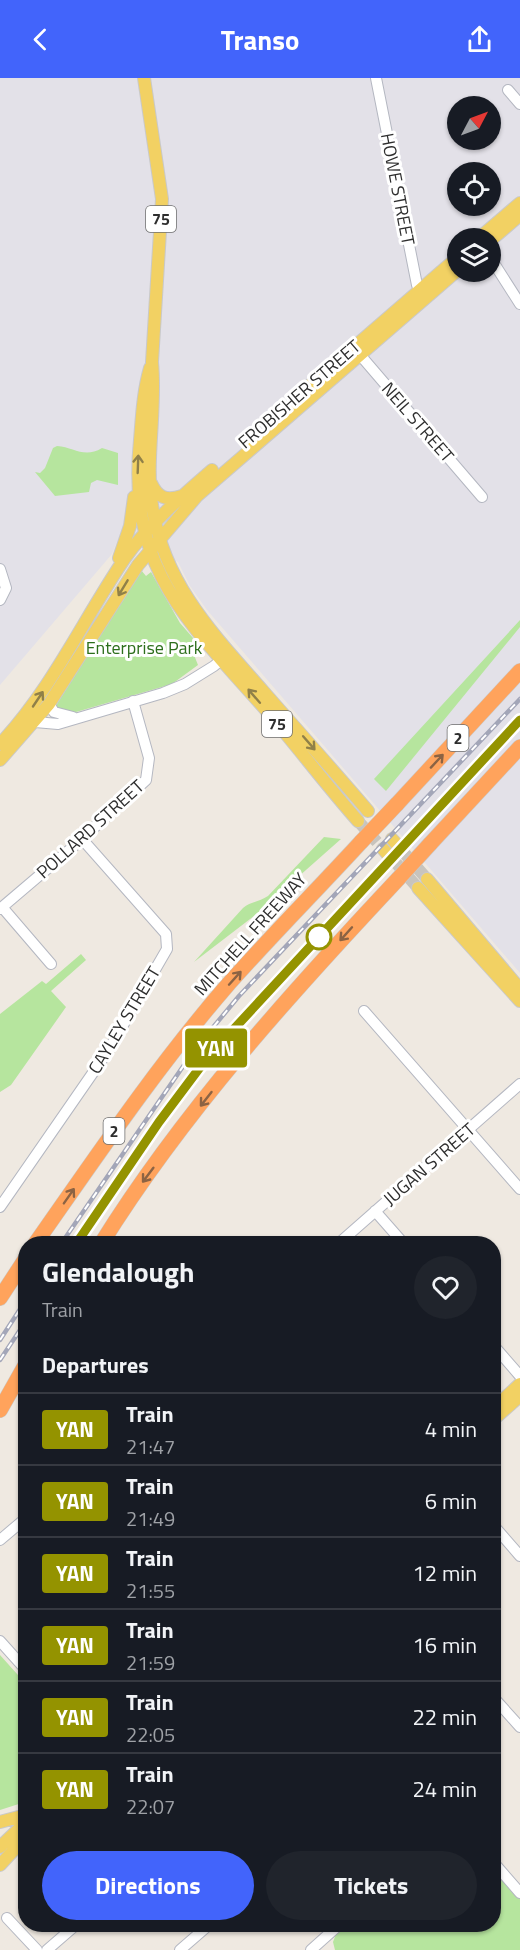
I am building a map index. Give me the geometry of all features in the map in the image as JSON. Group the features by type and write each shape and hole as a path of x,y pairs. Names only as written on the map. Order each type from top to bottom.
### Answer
{"highway":[{"name":"MITCHELL FREEWAY","path":"41,1236 141,1093 197,1023 269,940 520,671"},
{"path":"105,1236 227,1071 386,891 520,747"},
{"path":"0,1298 18,1270"},
{"path":"0,1410 18,1378"}],"main road":[{"name":"75","path":"144,78 162,199 152,362 154,384 149,480 159,538 170,570 222,653 358,821"},
{"path":"491,228 520,203"},
{"path":"501,231 520,215"},
{"name":"FROBISHER STREET","path":"114,576 144,534 183,496 356,351 423,293 447,268"},
{"name":"FROBISHER STREET","path":"423,293 447,277"},
{"name":"FROBISHER STREET","path":"0,760 49,704 159,538 216,477 356,351"},
{"name":"75","path":"152,362 146,382 137,486 144,534 149,551 174,602 368,811"},
{"path":"149,480 155,491 163,498 169,500 183,496"},
{"path":"0,744 37,700 114,576 115,565 124,548 130,526 137,486"},
{"path":"520,989 422,884 520,1001"},
{"path":"501,1402 520,1384"},
{"path":"501,1413 520,1396"},
{"path":"0,1822 18,1817"},
{"path":"3,1852 18,1832"},
{"path":"3,1852 18,1842"}],"street":[{"name":"HOWE STREET","path":"376,78 423,293"},
{"path":"508,90 520,104"},
{"path":"501,274 520,304"},
{"name":"NEIL STREET","path":"356,351 482,497"},
{"path":"0,569 6,588 0,600"},
{"path":"35,722 58,724 74,717 174,689 197,675 222,653"},
{"name":"POLLARD STREET","path":"1,908 136,791 148,774 149,758 133,701"},
{"path":"49,704 54,712 74,717"},
{"name":"CAYLEY STREET","path":"0,1207 108,1051 166,949 166,934 82,838"},
{"path":"1,908 51,964"},
{"path":"364,1011 520,1189"},
{"name":"JUGAN STREET","path":"347,1236 520,1084"},
{"path":"375,1211 397,1236"},
{"path":"501,1354 520,1376"},
{"path":"0,1540 18,1525"},
{"path":"501,1534 520,1556"},
{"path":"0,1641 18,1661"},
{"path":"501,1706 520,1727"},
{"path":"501,1871 520,1893"},
{"path":"7,1918 18,1930"},
{"path":"20,1932 37,1950"},
{"path":"47,1950 68,1932"},
{"path":"180,1950 201,1932"},
{"path":"311,1950 331,1932"},
{"path":"321,1941 329,1950"}],"shaded area":[{"path":"0,78 520,78 520,973 207,610 190,586 178,562 121,532 112,554 0,685"}],"green space":[{"path":"57,446 84,452 102,448 118,453 118,485 97,480 91,483 89,492 55,496 35,472 40,473 45,468 53,448"},
{"name":"Enterprise Park","path":"141,570 146,576 151,572 180,623 200,646 194,655 198,665 172,684 76,712 69,713 55,707"},
{"path":"520,620 520,627 386,791 374,779"},
{"path":"324,837 341,839 254,916 194,962 243,908 268,896"},
{"path":"81,954 86,960 51,991 66,1007 11,1085 0,1092 0,1014 42,981 46,984"},
{"path":"0,1655 18,1675 18,1804 0,1810"},
{"path":"501,1877 520,1899 520,1950 335,1950 333,1942 338,1932 501,1932"}],"tunnel":[{"path":"358,821 377,842"},
{"path":"405,854 427,879"},
{"path":"396,863 418,888"}],"railway":[{"path":"66,1236 195,1049 239,996 520,699"},
{"path":"81,1236 159,1122 207,1058 520,720"},
{"path":"0,1340 18,1312"},
{"path":"0,1360 18,1333"}],"train":[{"name":"YAN","path":"81,1236 159,1122 207,1058 520,720"}]}
